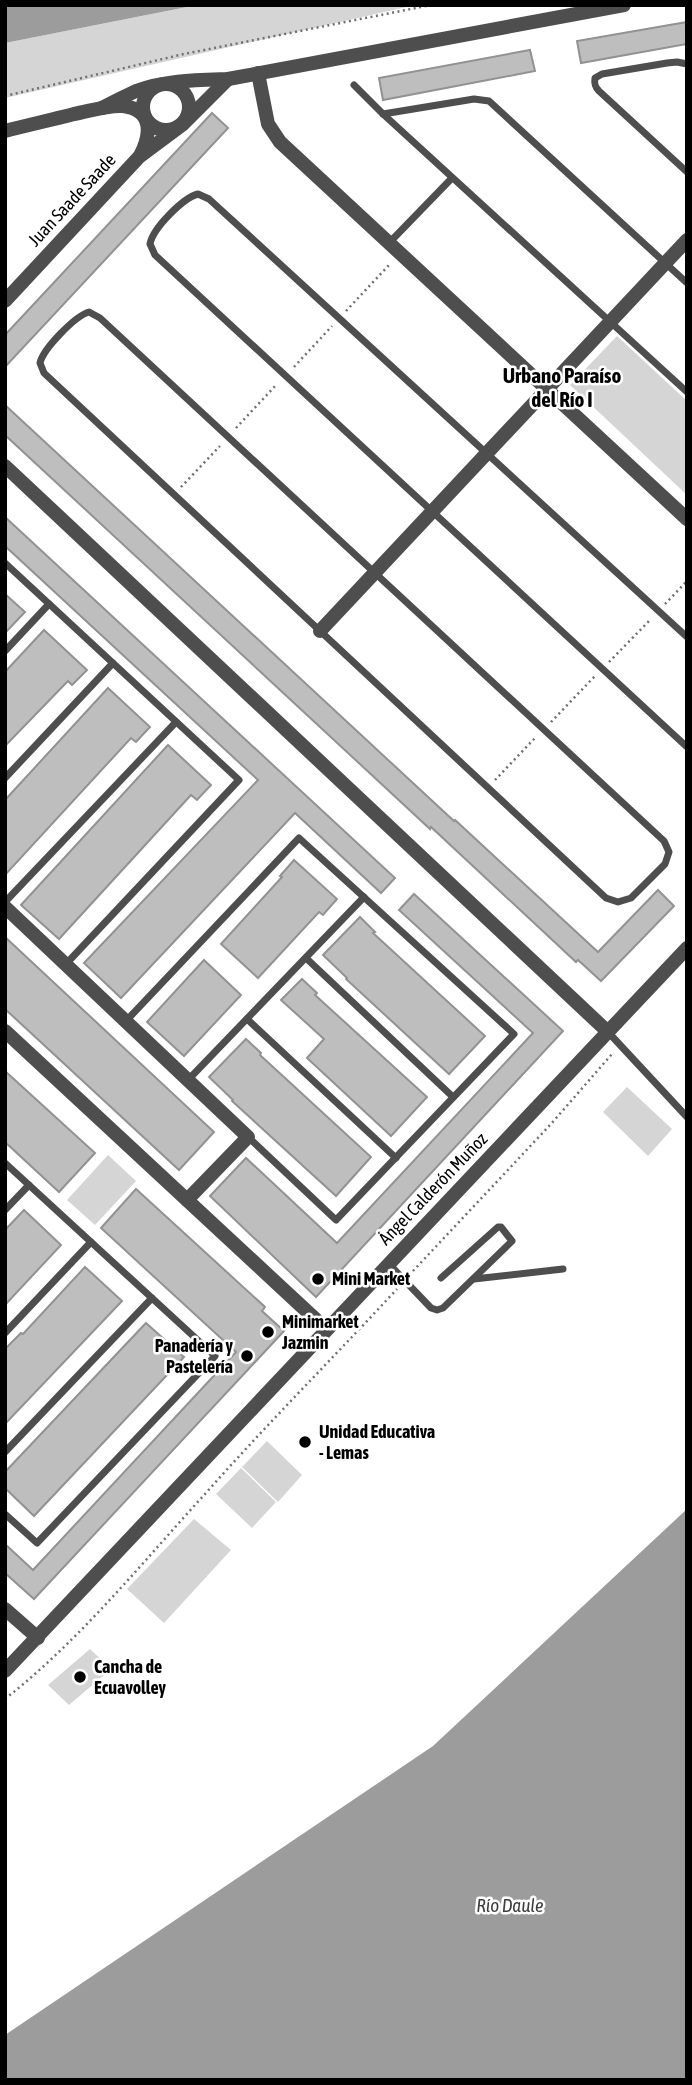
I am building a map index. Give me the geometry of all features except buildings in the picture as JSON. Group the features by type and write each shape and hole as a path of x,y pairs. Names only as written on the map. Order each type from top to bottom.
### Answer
{"street":[{"path":"102,108 137,91 161,85 187,80 228,79 624,5"},
{"path":"258,73 272,133 687,519"},
{"name":"Juan Saade Saade","path":"5,301 139,157 182,125 228,79"},
{"path":"5,131 102,108 124,106 139,113 146,120 152,126 167,131 182,125 189,112 187,97 176,86 161,85 148,92 143,113 146,120 148,135 139,157"},
{"path":"320,631 687,240"},
{"path":"5,466 608,1032"},
{"path":"5,905 248,1137 187,1200"},
{"name":"Ángel Calderón Muñoz","path":"5,1671 687,948"},
{"path":"5,1031 326,1329"},
{"path":"5,1609 38,1639"}],"lane":[{"path":"687,64 667,62 602,74 594,81 599,91 687,172"},
{"path":"354,85 687,393"},
{"path":"383,114 474,99 489,101 687,283"},
{"path":"389,243 452,178"},
{"path":"687,637 209,199 198,194 186,199 154,233 150,244 155,255 687,747"},
{"path":"89,312 100,318 664,841 669,852 665,864 626,901 611,901 606,898 320,631 44,373 40,363 44,353 83,314 89,312"},
{"path":"5,563 239,780 66,964"},
{"path":"5,651 50,604"},
{"path":"5,779 113,663"},
{"path":"5,905 176,722"},
{"path":"126,1021 299,838 514,1034 336,1220 248,1137"},
{"path":"188,1080 364,897"},
{"path":"306,958 453,1097"},
{"path":"247,1018 396,1158"},
{"path":"608,1032 687,1117"},
{"path":"5,1163 215,1356 37,1543 5,1514"},
{"path":"5,1210 29,1185"},
{"path":"388,1264 431,1308 437,1310 443,1308 512,1241 501,1227 495,1229 441,1278"},
{"path":"5,1333 91,1242"},
{"path":"473,1279 564,1269"},
{"path":"5,1452 152,1298"}],"path":[{"path":"5,96 184,54 431,5"},
{"path":"488,787 687,581"},
{"path":"5,1699 25,1683 113,1596 218,1479 551,1124 620,1045"}],"shaded area":[{"path":"197,5 415,5 5,98 5,43"},
{"path":"617,336 687,401 687,495 570,385"},
{"path":"627,1087 672,1129 648,1156 603,1112"},
{"path":"108,1155 136,1181 95,1225 67,1200"},
{"path":"267,1441 302,1475 278,1502 242,1467"},
{"path":"241,1468 276,1502 252,1528 216,1494"},
{"path":"194,1519 231,1550 164,1623 127,1589"},
{"name":"Cancha de Ecuavolley","path":"90,1649 111,1669 69,1705 48,1685"}],"water":[{"path":"5,5 197,5 5,43"},
{"name":"Río Daule","path":"687,1509 687,2080 5,2080 5,2035 433,1746"}],"place":[{"name":"Mini Market","path":"318,1279"},
{"name":"Minimarket Jazmin","path":"268,1332"},
{"name":"Panadería y Pastelería","path":"247,1356"},
{"name":"Unidad Educativa - Lemas","path":"305,1442"},
{"name":"Cancha de Ecuavolley","path":"80,1677"}],"district":[{"name":"Urbano Paraíso del Río I","path":"562,388"}]}
